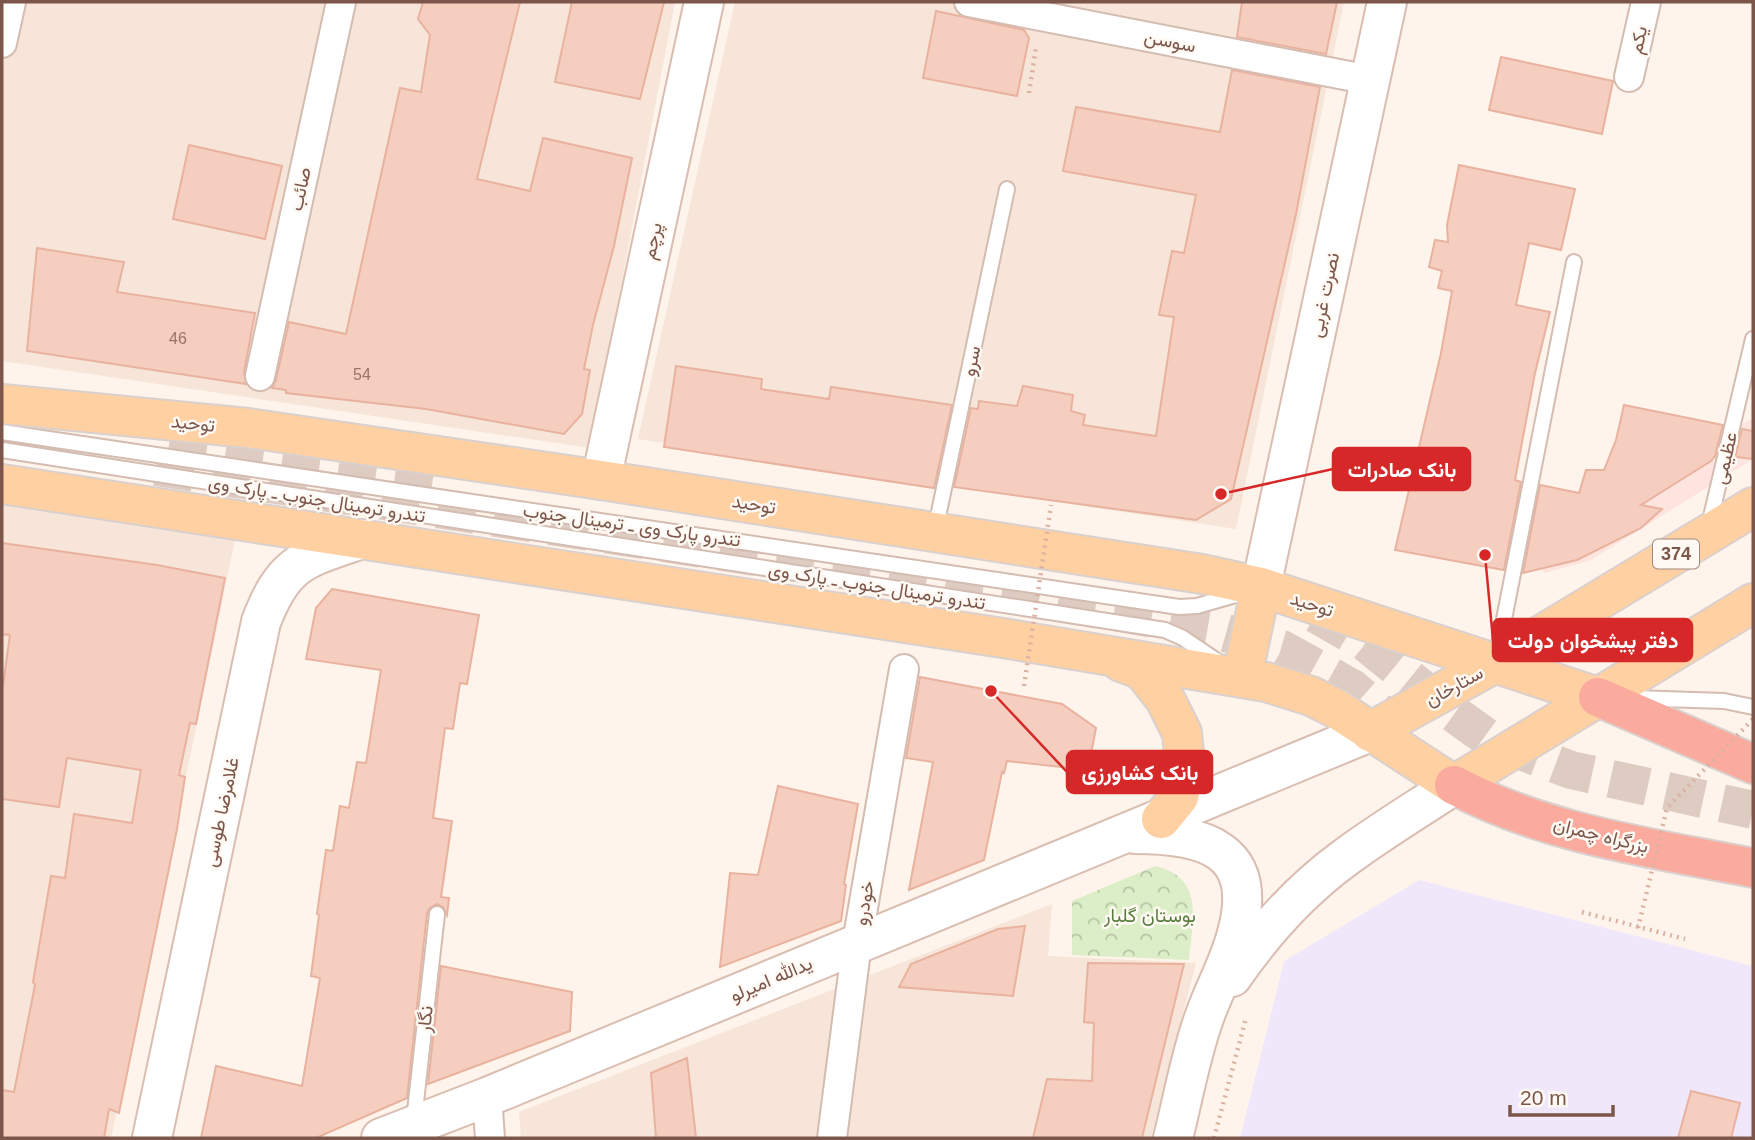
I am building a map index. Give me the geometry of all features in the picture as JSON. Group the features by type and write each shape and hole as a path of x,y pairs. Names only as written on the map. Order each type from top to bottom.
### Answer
{"highway":[{"path":"1598,696 1753,764"},
{"name":"بزرگراه چمران","path":"1454,785 1508,811 1553,824 1631,844 1753,868"}],"main road":[{"name":"توحید","path":"2,404 248,428 1189,572 1261,587 1598,696"},
{"path":"2,484 1009,639 1242,678 1311,696 1335,708 1454,785 1753,603"},
{"name":"ستارخان","path":"1370,732 1495,663 1753,507"},
{"path":"1242,678 1261,587"},
{"path":"1106,657 1142,670 1166,699 1182,733 1185,764 1179,797 1161,819"}],"street":[{"path":"2,43 10,2"},
{"name":"صائب","path":"260,376 341,2"},
{"name":"پرچم","path":"601,480 704,2"},
{"name":"سوسن","path":"969,2 1042,9 1370,79"},
{"name":"نصرت غربی","path":"1261,587 1387,2"},
{"name":"یکم","path":"1629,77 1646,2"},
{"name":"غلامرضا طوسی","path":"152,1138 261,622 277,588 290,571 308,557 362,539"},
{"name":"خودرو","path":"832,1138 857,943 904,669"},
{"name":"یدالله امیرلو","path":"397,1132 488,1097 1370,732"},
{"path":"1203,1020 1253,948 1309,887 1346,856 1454,785"},
{"path":"1126,834 1168,834 1202,841 1217,848 1231,860 1240,883 1242,910 1237,933 1203,1020 1173,1138"},
{"path":"488,1097 490,1138"}],"lane":[{"name":"سرو","path":"935,533 1007,188"},
{"path":"1495,663 1574,262"},
{"name":"عظیمی","path":"1706,536 1753,339"},
{"name":"تندرو پارک وی ـ ترمینال جنوب","path":"2,432 1179,607 1197,606 1261,587"},
{"name":"تندرو ترمینال جنوب ـ پارک وی","path":"2,450 1166,630 1183,638 1242,678"},
{"path":"1598,696 1724,701 1753,707"},
{"name":"نگار","path":"397,1132 437,914"}],"path":[{"path":"1029,93 1042,9"},
{"path":"1024,686 1051,505"},
{"path":"1638,928 1667,808 1753,719"},
{"path":"1582,912 1685,939"},
{"path":"1214,1138 1249,1007"}],"shaded area":[{"path":"2,2 675,2 590,448 2,361"},
{"path":"735,2 1344,2 1236,529 638,439"},
{"path":"1753,418 1753,459 1591,560 1545,573 1531,555"},
{"path":"2,496 237,530 111,1138 2,1138"},
{"path":"1419,880 1753,966 1753,1138 1240,1138 1284,961"},
{"path":"1052,904 1048,956 1196,963 1151,1138 521,1138 519,1112"}],"green space":[{"name":"بوستان گلبار","path":"1155,866 1182,880 1189,891 1193,916 1189,960 1072,955 1072,901"}],"building":[{"path":"423,2 520,2 477,179 530,191 543,138 632,158 584,369 590,370 582,414 564,434 426,409 286,393 286,390 272,388 289,322 346,334 400,88 421,92 430,35 418,19"},
{"path":"572,2 664,2 640,99 555,82"},
{"path":"1242,2 1337,2 1326,54 1237,37"},
{"path":"936,11 1024,30 1029,38 1017,96 923,78"},
{"path":"1501,57 1613,81 1602,134 1489,110"},
{"path":"1232,70 1320,87 1296,214 1231,499 1196,520 954,487 971,408 978,409 979,401 1017,406 1023,386 1073,395 1071,411 1085,415 1083,425 1156,436 1174,317 1159,315 1172,251 1184,253 1196,195 1063,171 1076,107 1220,132"},
{"path":"189,145 282,166 265,239 173,219"},
{"path":"1459,165 1575,189 1561,250 1529,243 1516,305 1550,312 1535,373 1515,480 1521,482 1504,570 1395,550 1441,353 1452,291 1438,288 1442,271 1429,267 1435,240 1448,242 1447,225"},
{"path":"37,248 124,262 117,292 255,313 244,372 246,384 27,351"},
{"path":"676,366 762,379 761,389 829,399 831,387 952,405 934,488 664,447"},
{"path":"1624,405 1723,425 1715,456 1641,505 1662,509 1641,528 1577,560 1523,573 1540,485 1579,493 1586,470 1604,470 1616,440"},
{"path":"1742,429 1753,431 1753,459 1735,457"},
{"path":"2,543 157,565 225,578 196,724 190,723 179,775 185,777 177,829 119,1113 109,1109 104,1138 2,1138 2,1090 14,1092 35,985 33,982 51,876 65,878 74,814 132,823 141,770 67,758 59,807 2,799 2,692 10,635 2,634"},
{"path":"332,589 479,615 467,684 460,683 453,729 445,728 433,818 452,821 441,897 449,898 447,915 443,907 437,904 427,913 407,1098 316,1138 201,1138 216,1066 302,1086 320,978 311,976 326,850 333,851 340,806 349,808 357,762 366,763 381,670 306,659 316,608"},
{"path":"920,677 1062,704 1096,728 1088,770 1007,761 1004,773 1002,772 984,860 909,890 933,762 906,758"},
{"path":"778,786 858,804 844,884 841,921 720,967 730,873 758,875"},
{"path":"1025,926 1013,996 899,987 911,964 998,929"},
{"path":"1088,963 1184,964 1142,1138 1033,1138 1047,1079 1092,1081 1094,1023 1084,1022"},
{"path":"441,966 572,992 570,1031 428,1084"},
{"path":"687,1058 696,1138 656,1138 651,1073"},
{"path":"1691,1091 1740,1103 1731,1138 1678,1138"}],"tunnel":[{"path":"170,438 436,475"},
{"path":"156,467 1037,599 1208,628 1282,649 1352,688 1412,741"},
{"path":"1316,614 1366,643 1489,739 1571,770 1753,810"}],"place":[{"name":"بانک صادرات","path":"1221,494"},
{"name":"دفتر پیشخوان دولت","path":"1485,555"},
{"name":"بانک کشاورزی","path":"991,691"}]}
